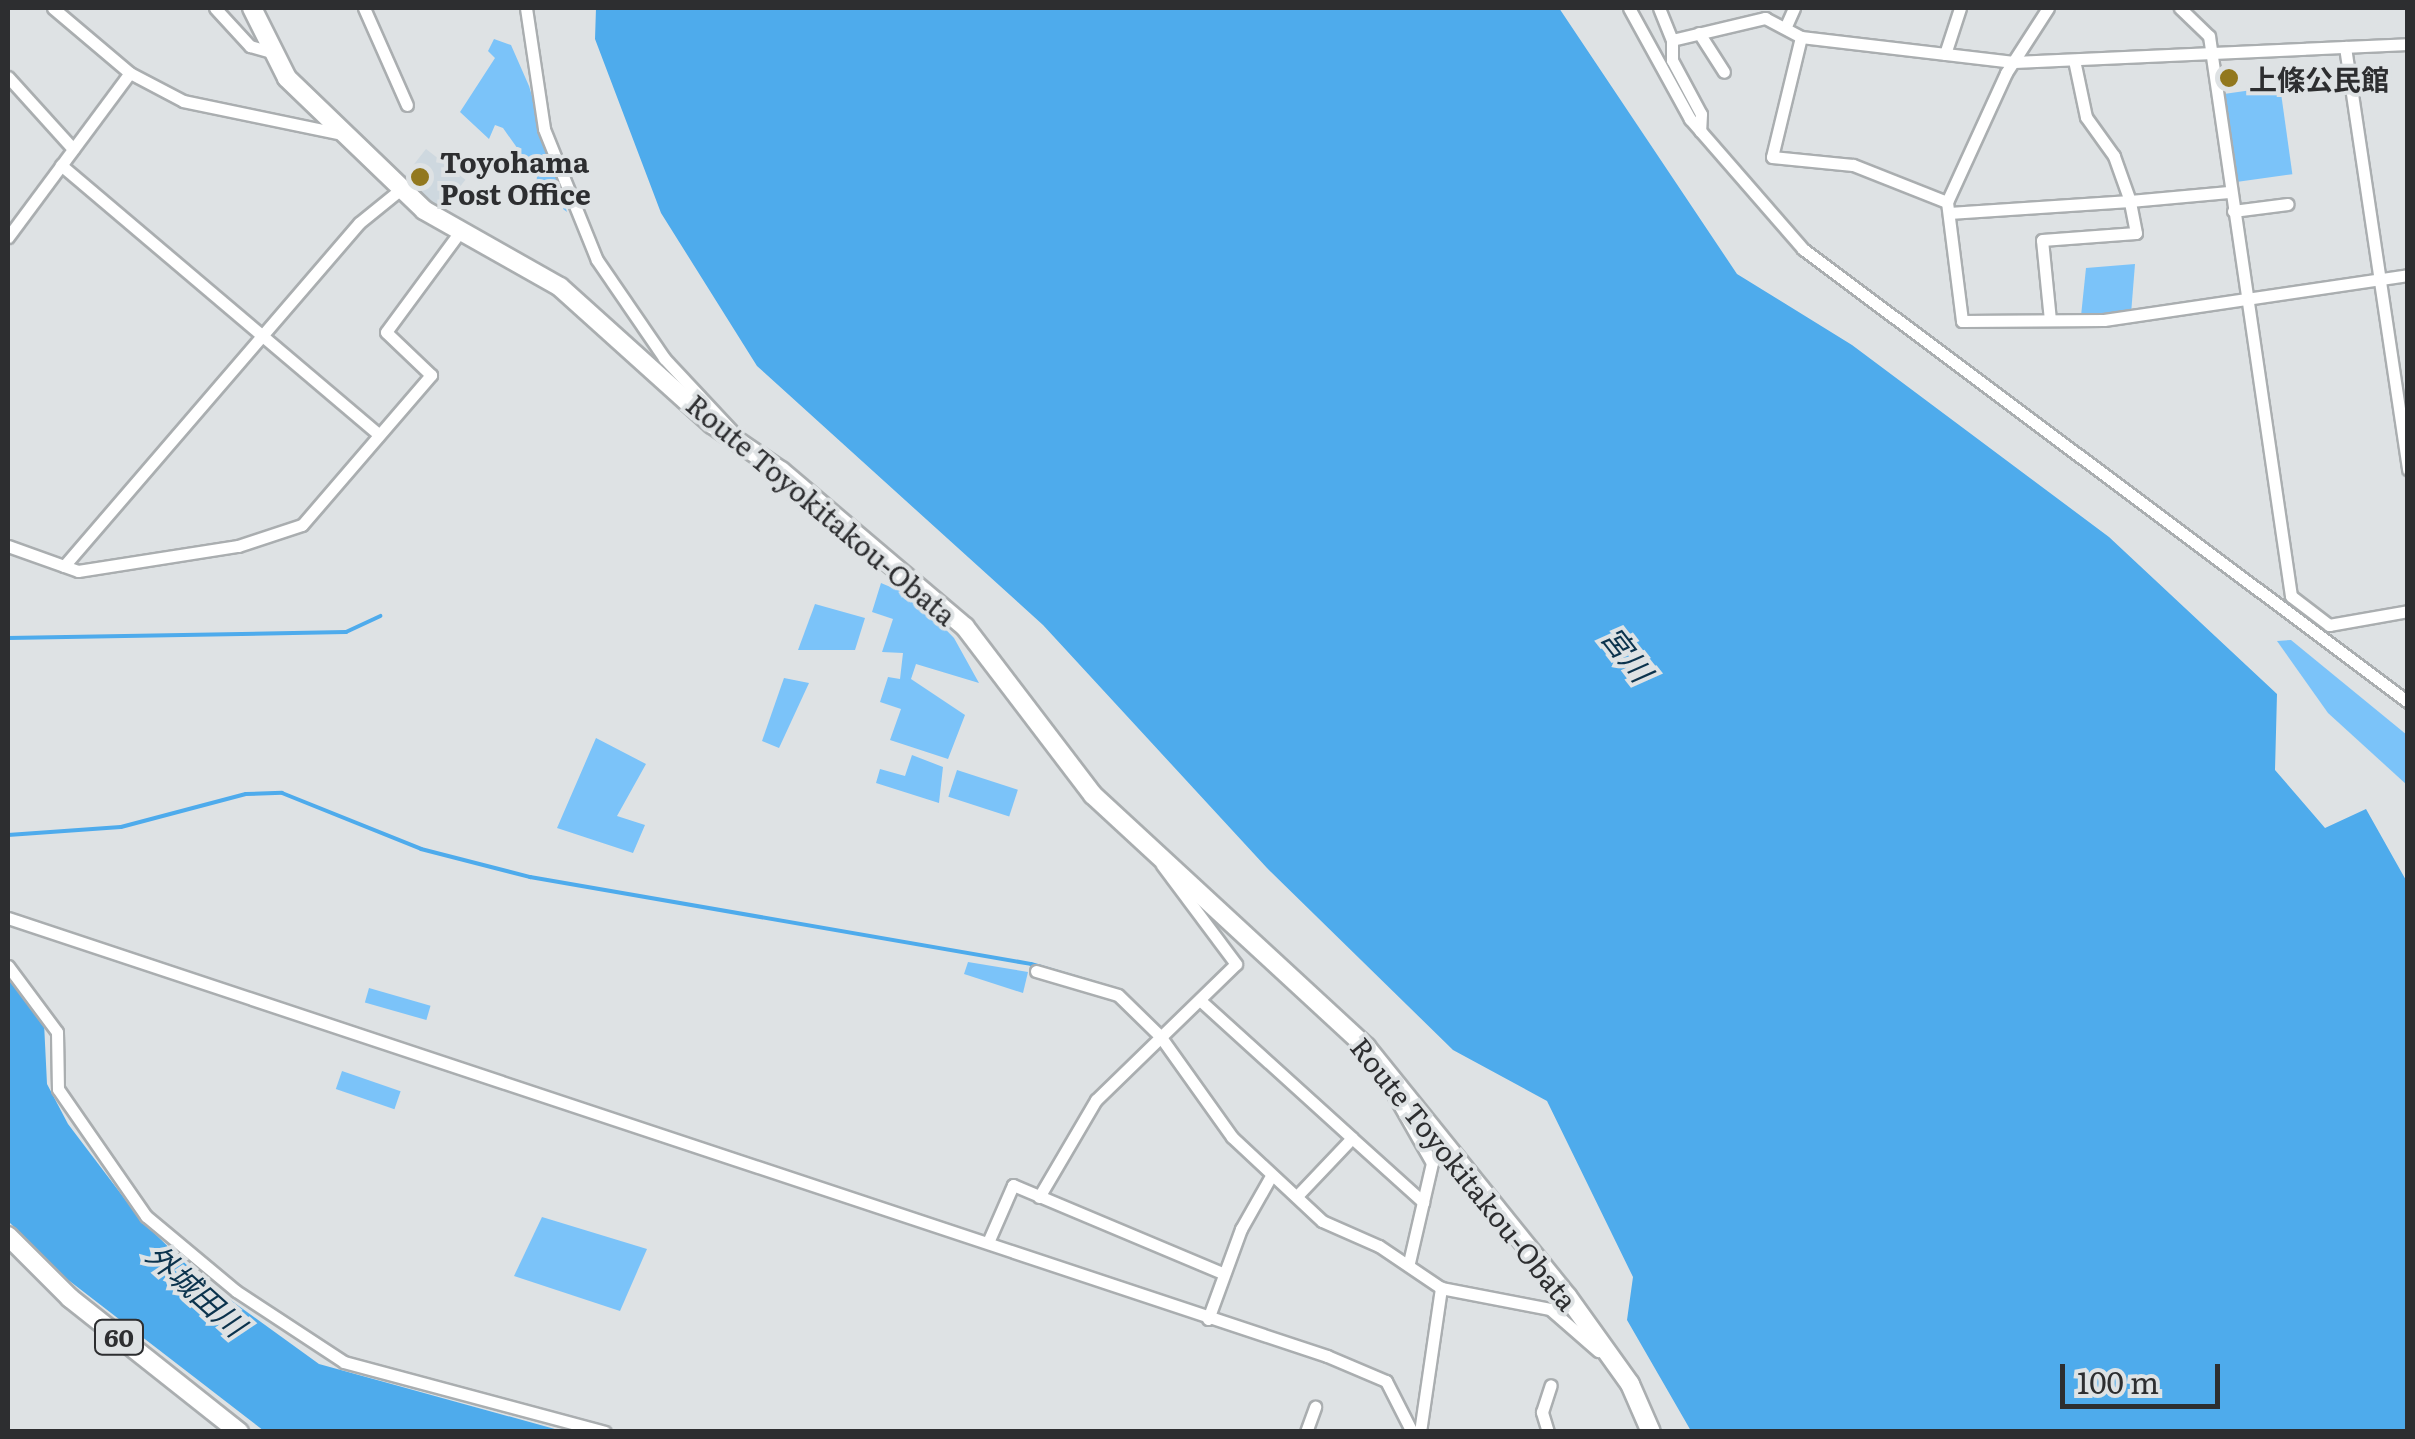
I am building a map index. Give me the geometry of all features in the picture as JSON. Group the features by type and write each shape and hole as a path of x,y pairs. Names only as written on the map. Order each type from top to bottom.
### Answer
{"main road":[{"name":"Route Toyokitakou-Obata","path":"252,8 271,52 343,134 400,189 460,233 560,287 966,628 1046,740 1160,860 1366,1047 1617,1365 1651,1432"},
{"name":"60","path":"8,1236 70,1298 239,1432"}],"street":[{"path":"54,8 130,73 182,101 343,134"},
{"path":"215,8 250,46 271,52"},
{"path":"364,8 407,104"},
{"path":"526,8 544,129 596,260 664,358 742,442"},
{"path":"1629,8 1700,131 1804,249 2408,702"},
{"path":"1659,8 1672,40 1672,60 1702,114 1700,131"},
{"path":"1786,26 1794,8"},
{"path":"1945,54 1960,8"},
{"path":"2048,8 2014,62 1948,208 1962,321 2050,320 2249,301 2408,276"},
{"path":"2180,8 2200,22 2211,54 2291,596 2329,625 2408,611"},
{"path":"1672,40 1765,18 1801,36 2014,62 2408,44"},
{"path":"1699,33 1724,72"},
{"path":"1801,36 1772,157 1854,165 1948,208 2130,201 2230,192"},
{"path":"2346,46 2408,468"},
{"path":"2050,320 2037,240 2136,233 2130,201 2114,156 2086,118 2074,60"},
{"path":"8,237 130,73"},
{"path":"8,77 73,149"},
{"path":"61,165 379,435"},
{"path":"64,566 359,222 400,189"},
{"path":"2233,212 2288,204"},
{"path":"8,546 64,566 120,567 302,525 431,375 386,332 460,233"},
{"path":"1040,1197 1096,1100 1160,1036 1202,1002 1236,958 1160,860"},
{"path":"8,918 989,1240 1208,1319 1377,1374 1412,1432"},
{"path":"8,966 57,1032 58,1089 156,1228 344,1362 605,1432"},
{"path":"1036,971 1111,990 1160,1036 1215,1116 1322,1221 1408,1263 1442,1288 1550,1309 1617,1365"},
{"path":"1202,1002 1422,1202"},
{"path":"1366,1047 1432,1163 1408,1263"},
{"path":"1297,1196 1352,1138"},
{"path":"1208,1319 1222,1272 1272,1176"},
{"path":"989,1240 1013,1185 1222,1272"},
{"path":"1420,1432 1442,1288"},
{"path":"1548,1432 1542,1412 1551,1385"},
{"path":"1306,1432 1315,1407"}],"shaded area":[{"path":"494,39 511,45 529,86 567,212 536,188 537,176 503,128 495,125 489,139 460,112 495,58 488,51"},
{"path":"2280,86 2292,174 2231,183 2219,95"},
{"path":"426,149 465,180 440,212 401,181"},
{"path":"2135,264 2131,314 2081,316 2086,268"},
{"path":"881,583 914,597 954,638 979,683 916,664 911,679 965,715 948,759 890,740 901,709 880,702 888,677 900,679 903,653 882,652 893,619 872,612"},
{"path":"815,604 865,618 855,650 798,650"},
{"path":"2291,640 2407,735 2407,785 2328,713 2277,641"},
{"path":"784,678 809,683 779,748 762,741"},
{"path":"596,738 646,764 617,816 645,825 633,853 557,828"},
{"path":"912,755 943,767 939,803 876,783 880,769 905,776"},
{"path":"957,770 1018,790 1009,816 948,797"},
{"path":"968,962 1028,972 1023,993 964,974"},
{"path":"369,988 431,1006 426,1020 365,1002"},
{"path":"342,1071 401,1091 394,1109 336,1089"},
{"path":"542,1217 647,1249 620,1311 514,1276"}],"water":[{"name":"宮川","path":"596,8 1559,8 1737,274 1852,345 2109,537 2277,694 2275,770 2325,828 2366,809 2407,882 2407,1431 1691,1431 1627,1320 1633,1277 1547,1101 1453,1050 1267,868 1043,625 757,366 661,213 595,39"},
{"name":"外城田川","path":"8,977 44,1023 47,1084 68,1124 140,1219 200,1278 319,1364 562,1431 264,1431 67,1279 8,1221"}],"waterway":[{"path":"8,638 346,632 380,616"},
{"path":"8,835 121,827 246,794 282,793 421,849 530,877 1031,964 1119,990"}],"place":[{"name":"上條公民館","path":"2229,78"},
{"name":"Toyohama Post Office","path":"420,177"}]}
